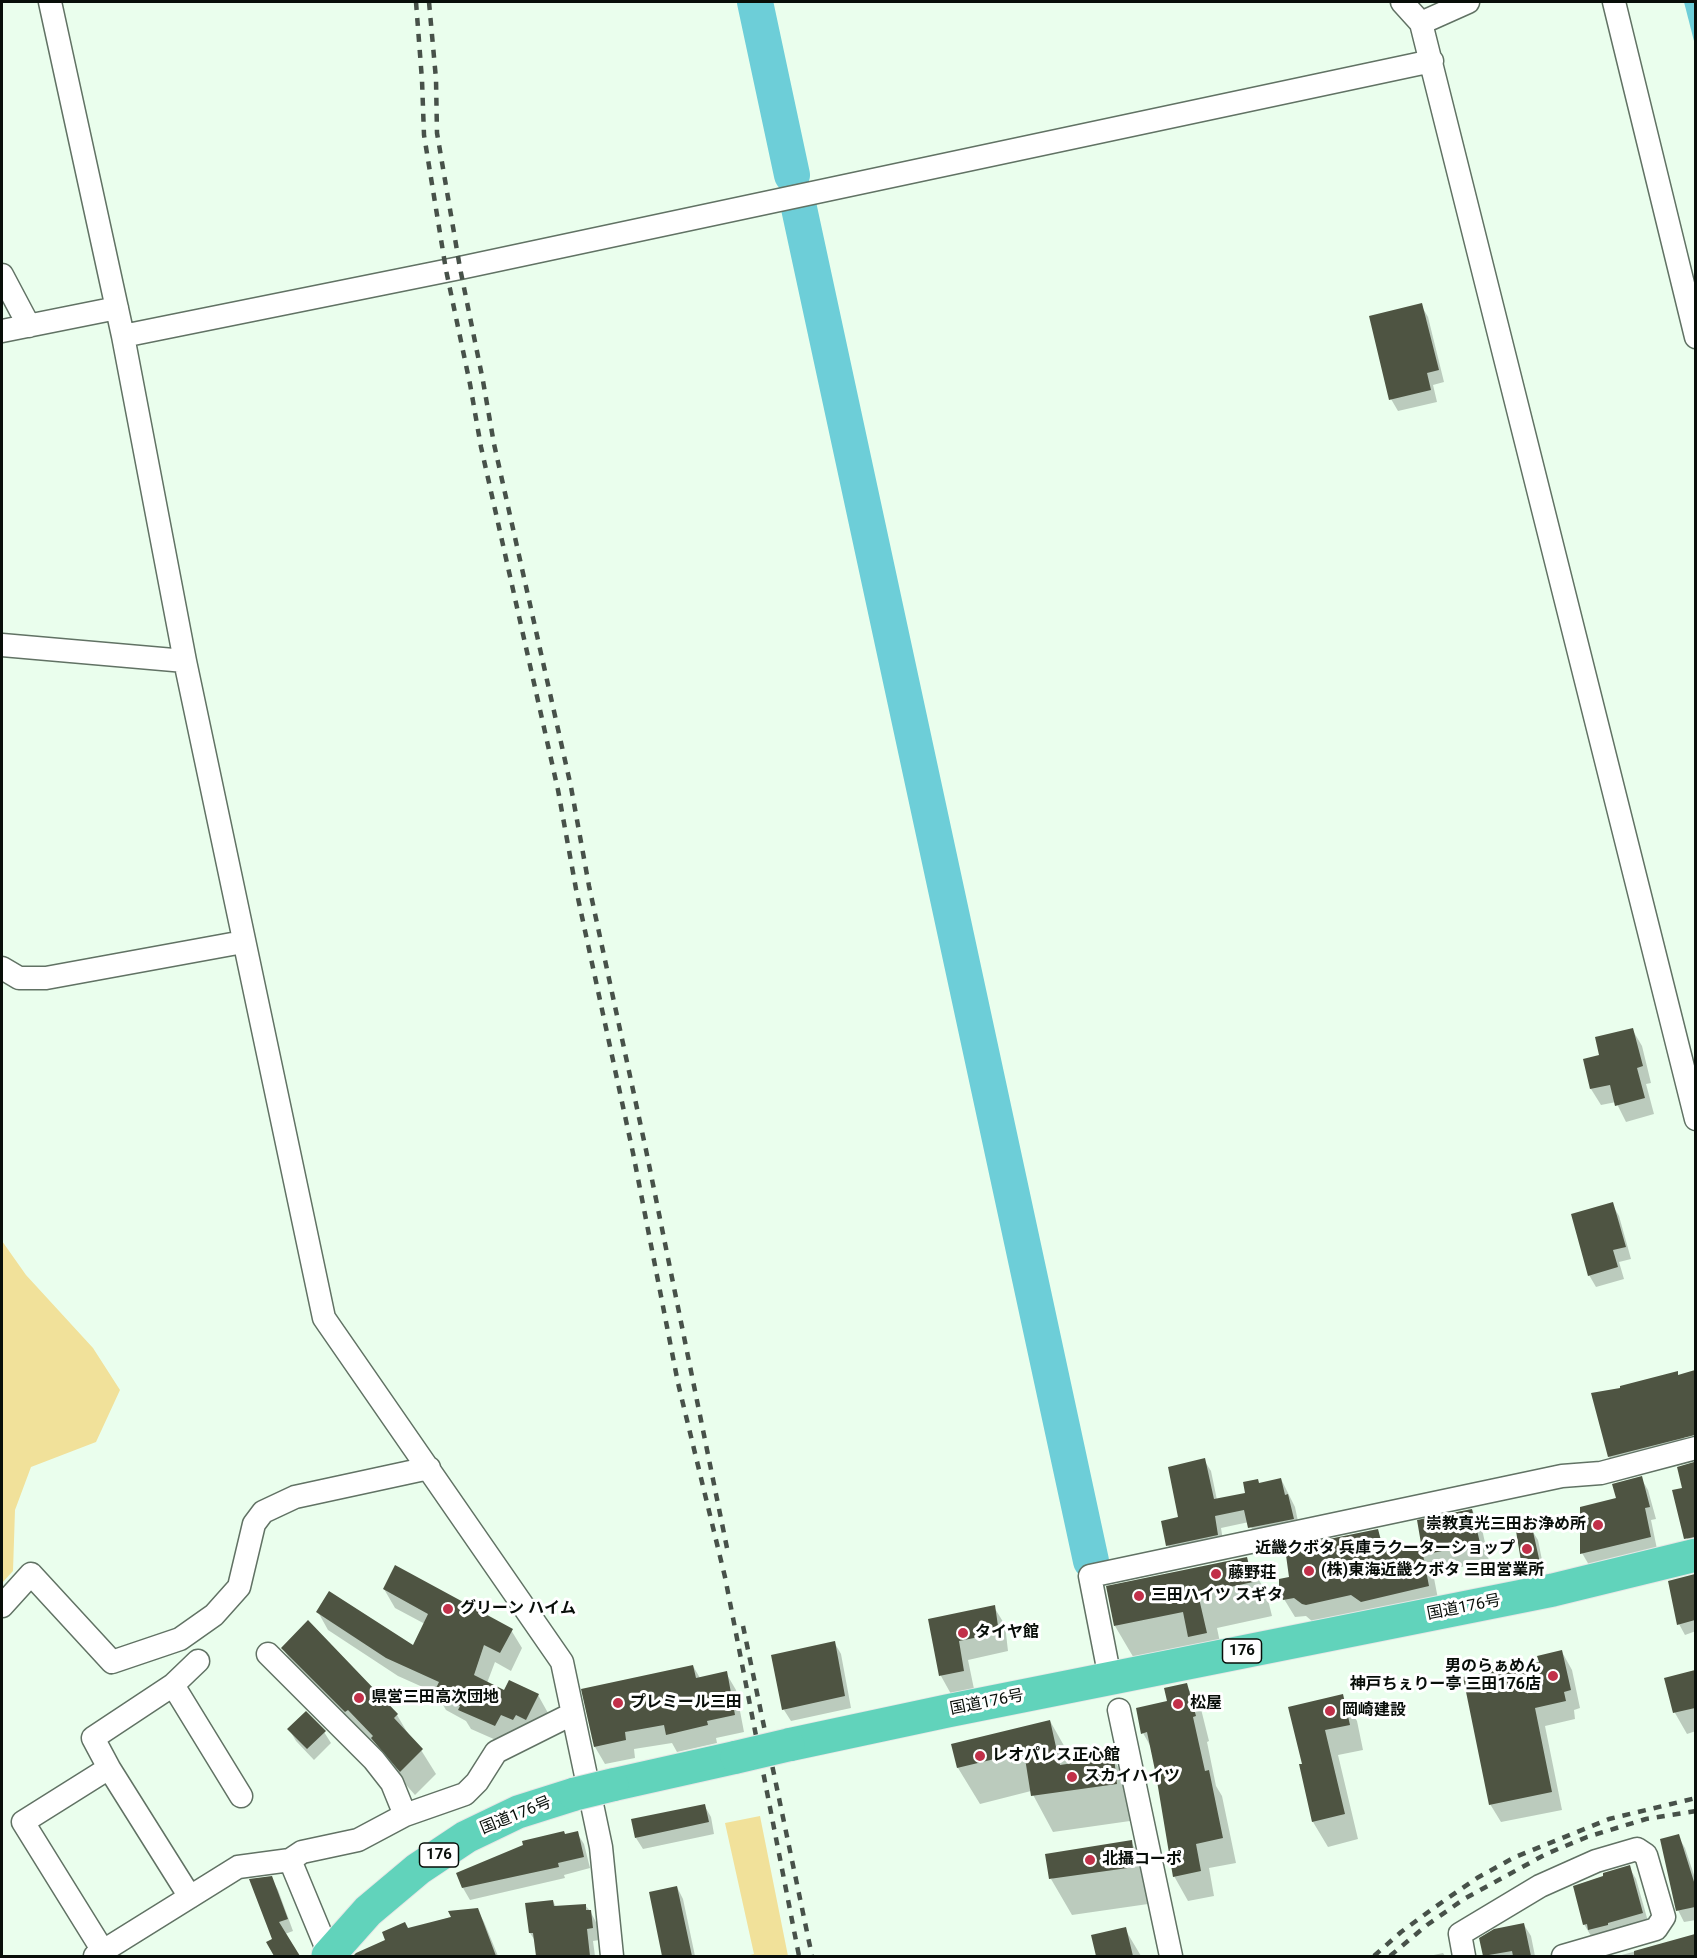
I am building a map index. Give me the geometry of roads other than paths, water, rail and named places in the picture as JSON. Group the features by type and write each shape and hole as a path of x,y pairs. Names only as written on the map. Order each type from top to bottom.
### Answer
{"highway":[{"name":"国道176号","path":"329,1955 368,1911 418,1869 457,1844 518,1812 575,1794 958,1709 1553,1590 1695,1555"}],"street":[{"path":"50,2 123,336 185,661 324,1317 562,1662 601,1847 612,1956"},
{"path":"1402,2 1421,23 1432,61 1695,1119"},
{"path":"1421,23 1468,2"},
{"path":"1614,2 1695,337"},
{"path":"123,336 471,265 1432,61"},
{"path":"2,275 29,326"},
{"path":"2,331 117,309"},
{"path":"2,645 185,661"},
{"path":"2,969 19,978 46,978 243,942"},
{"path":"1108,1668 1090,1576 1562,1476 1601,1473 1695,1448"},
{"path":"2,1606 31,1574 112,1662 180,1639 214,1615 239,1587 254,1524 263,1512 296,1497 429,1468"},
{"path":"268,1654 374,1760 392,1783 405,1815"},
{"path":"190,1897 109,1768 93,1738 173,1685 198,1661"},
{"path":"173,1685 241,1796"},
{"path":"1119,1710 1171,1956"},
{"path":"109,1768 22,1822 99,1954 238,1868 290,1860 302,1852 358,1840 405,1815 465,1794 477,1782 496,1752 572,1714"},
{"path":"1464,1956 1460,1934 1540,1886 1606,1858 1637,1849 1646,1855 1665,1917 1656,1929 1563,1956"},
{"path":"290,1860 329,1955"}],"water":[{"path":"1684,2 1695,2 1695,45"}],"waterway":[{"path":"755,2 792,175"},
{"path":"799,208 1091,1561"}],"railway":[{"path":"416,2 424,135 446,270 481,447 558,790 576,889 633,1153 678,1383 725,1577 799,1956"},
{"path":"429,2 436,79 437,133 460,268 494,444 571,787 589,886 646,1150 728,1553"},
{"path":"743,1626 812,1956"},
{"path":"1374,1956 1401,1932 1435,1907 1477,1878 1515,1857 1609,1819 1696,1798"},
{"path":"1390,1956 1427,1925 1464,1899 1546,1854 1587,1837 1646,1819 1696,1811"}],"place":[{"name":"崇教真光三田お浄め所","path":"1598,1525"},
{"name":"近畿クボタ 兵庫ラクーターショップ","path":"1527,1549"},
{"name":"(株)東海近畿クボタ 三田営業所","path":"1309,1571"},
{"name":"藤野荘","path":"1216,1574"},
{"name":"三田ハイツ スギタ","path":"1139,1596"},
{"name":"グリーン ハイム","path":"448,1609"},
{"name":"タイヤ館","path":"963,1633"},
{"name":"男のらぁめん 神戸ちぇりー亭 三田176店","path":"1553,1676"},
{"name":"県営三田高次団地","path":"359,1698"},
{"name":"プレミール三田","path":"618,1703"},
{"name":"松屋","path":"1178,1704"},
{"name":"岡崎建設","path":"1330,1711"},
{"name":"レオパレス正心館","path":"980,1756"},
{"name":"スカイハイツ","path":"1072,1777"},
{"name":"北攝コーポ","path":"1090,1860"}]}
